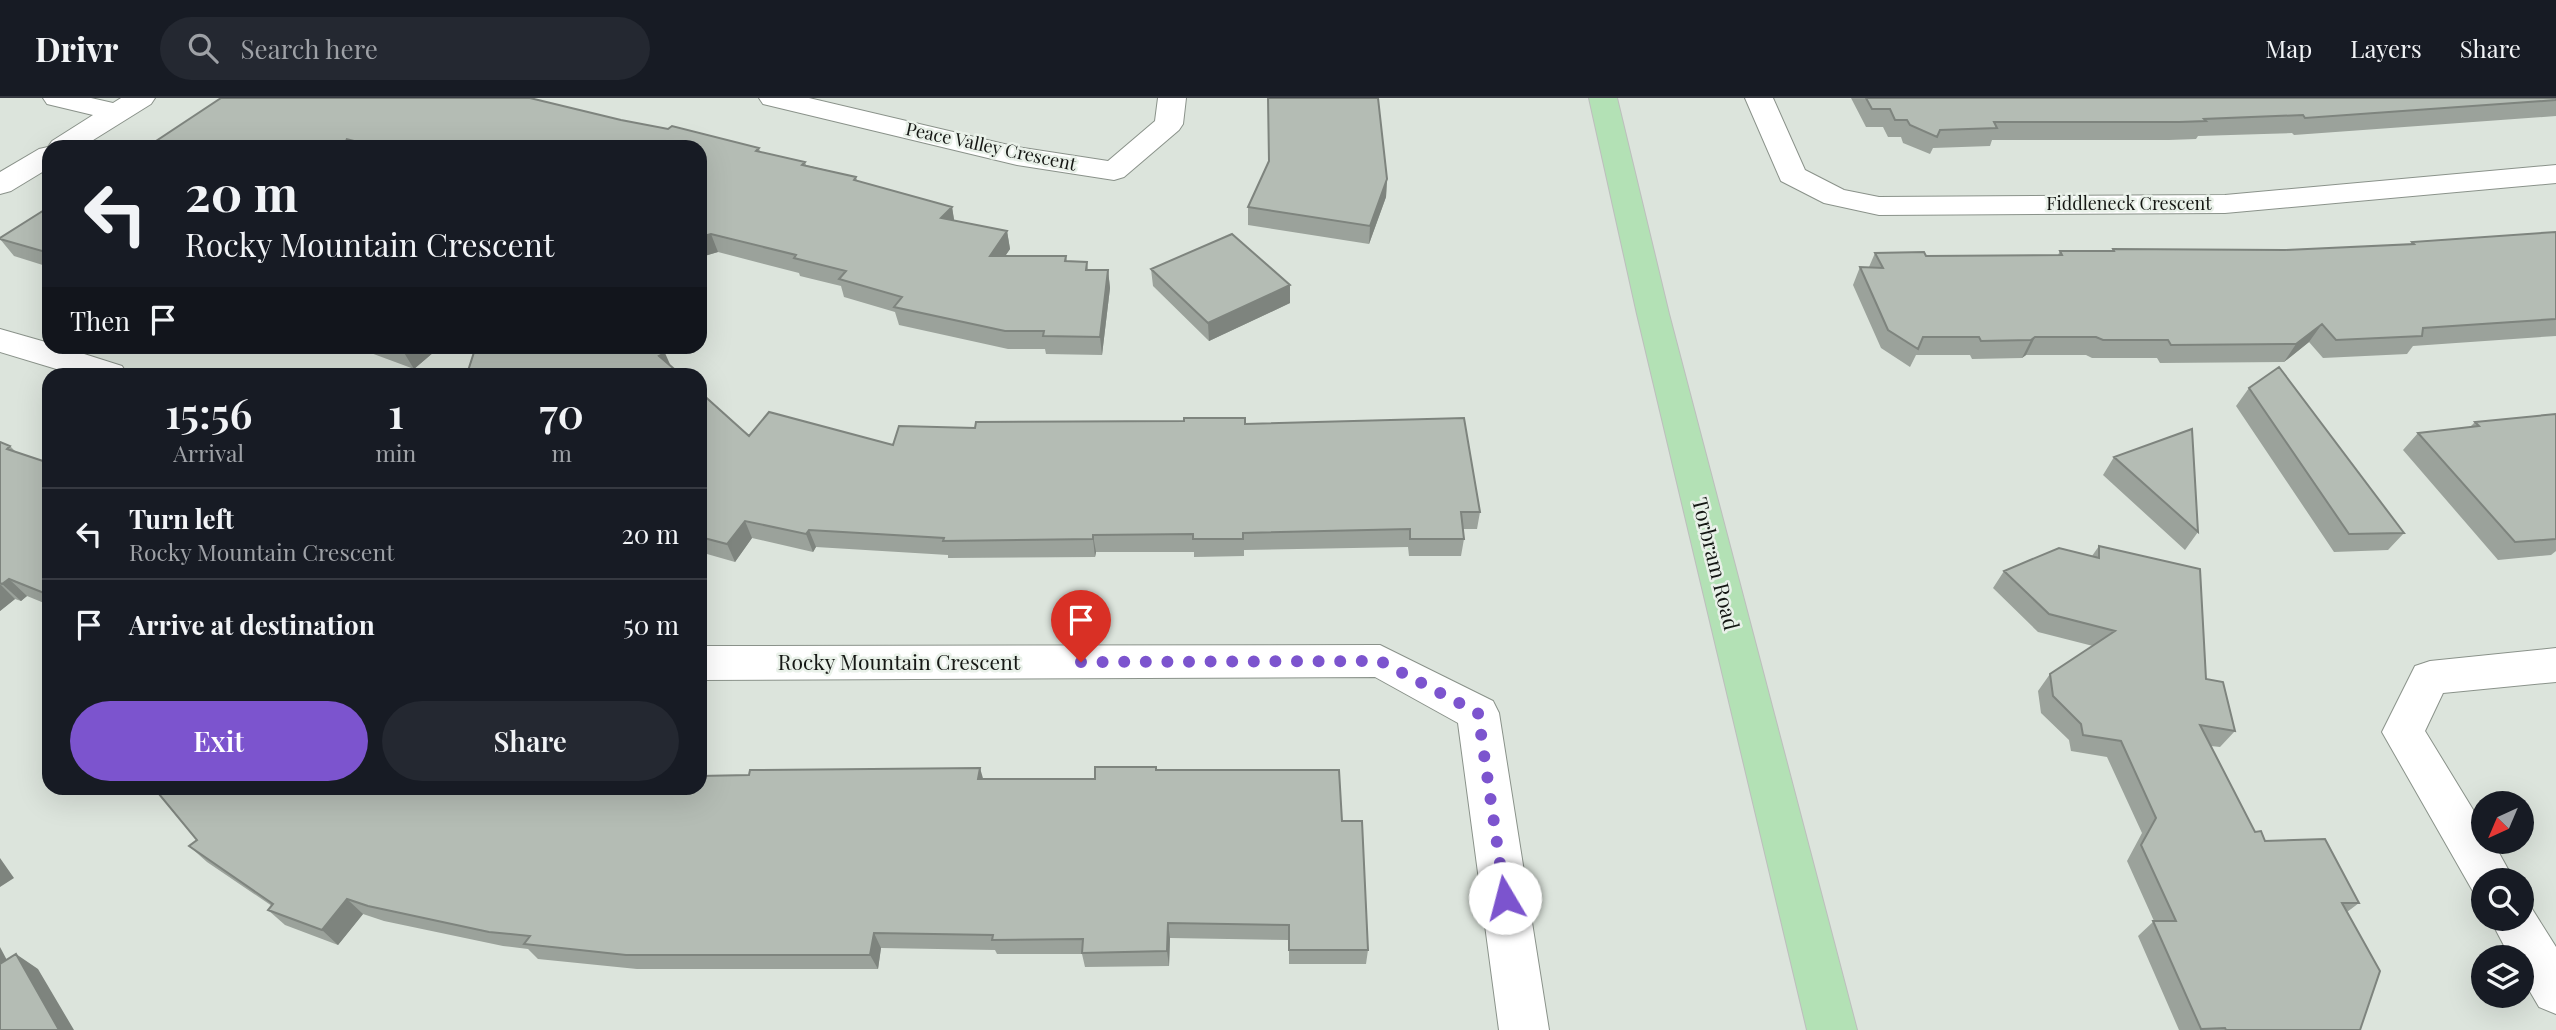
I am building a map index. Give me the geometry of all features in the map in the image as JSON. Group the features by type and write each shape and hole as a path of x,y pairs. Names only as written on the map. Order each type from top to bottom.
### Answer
{"main road":[{"name":"Torbram Road","path":"1603,98 1653,314 1832,1030"}],"street":[{"path":"57,98 117,113"},
{"path":"73,140 141,98"},
{"name":"Peace Valley Crescent","path":"773,98 1017,156 1114,171 1169,124 1172,98"},
{"name":"Fiddleneck Crescent","path":"1759,98 1792,176 1835,197 1879,206 2225,204 2556,174"},
{"path":"0,185 42,159"},
{"path":"0,340 42,353"},
{"path":"45,354 91,368"},
{"name":"Rocky Mountain Crescent","path":"707,663 1380,661 1478,713 1524,1030"},
{"path":"2484,868 2403,732 2430,678 2556,665"},
{"path":"2520,931 2556,991"}],"building":[{"path":"221,98 530,98 621,120 668,129 672,126 759,148 756,151 805,162 802,165 856,177 854,180 952,207 941,218 1007,231 990,256 1066,256 1065,261 1087,262 1086,270 1108,270 1100,337 1043,336 1044,331 1005,331 894,307 902,297 839,279 846,271 794,258 796,255 707,235 707,140 158,140"},
{"path":"1268,98 1378,98 1387,179 1370,226 1248,207 1269,161"},
{"path":"1866,98 2556,100 2305,118 2303,115 2179,122 1994,122 1997,128 1940,130 1937,137 1910,125 1907,120 1895,120 1890,109 1872,109"},
{"path":"42,211 42,251 0,238"},
{"path":"2556,232 2556,319 2423,328 2422,336 2336,340 2322,324 2296,344 2171,345 2168,340 2103,340 2096,337 2035,337 2031,340 1981,341 1979,337 1923,337 1918,349 1888,330 1860,267 1883,268 1875,253 1924,252 1926,256 2062,255 2060,251 2114,251 2113,249 2285,250 2414,244 2412,242"},
{"path":"1232,234 1290,285 1208,323 1151,269"},
{"path":"473,354 663,354 659,356 673,368 469,368"},
{"path":"2279,367 2404,533 2349,534 2249,388"},
{"path":"707,398 749,436 769,412 893,445 899,426 975,428 976,422 1245,418 1245,424 1464,418 1480,512 1461,512 1464,539 1410,539 1410,529 1243,533 1243,539 1193,539 1193,534 1093,535 1093,539 943,541 944,538 809,530 806,534 745,521 727,544 707,539"},
{"path":"2556,414 2556,539 2515,542 2418,433 2479,426 2475,422"},
{"path":"2192,429 2198,532 2114,457"},
{"path":"0,442 10,446 7,449 42,461 42,592 9,579 0,583"},
{"path":"2099,546 2200,569 2206,679 2223,682 2235,731 2200,725 2255,832 2261,831 2265,841 2325,839 2359,903 2342,903 2380,971 2360,1030 2201,1029 2153,921 2176,921 2141,845 2156,818 2121,741 2083,735 2081,724 2053,696 2050,674 2115,631 2049,614 2004,571 2059,548 2099,558"},
{"path":"1095,767 1156,767 1156,770 1339,770 1342,821 1362,821 1368,950 1289,950 1289,925 1168,923 1167,951 1082,953 1083,939 992,940 993,935 874,933 870,955 626,955 524,944 530,936 489,932 347,899 322,930 268,910 273,904 189,846 197,840 160,795 707,795 707,776 749,775 750,770 980,768 978,779 1095,779"},
{"path":"16,954 59,1030 0,1030 0,964"}],"route":[{"path":"1081,662 1380,661 1478,713 1505,898"}]}
